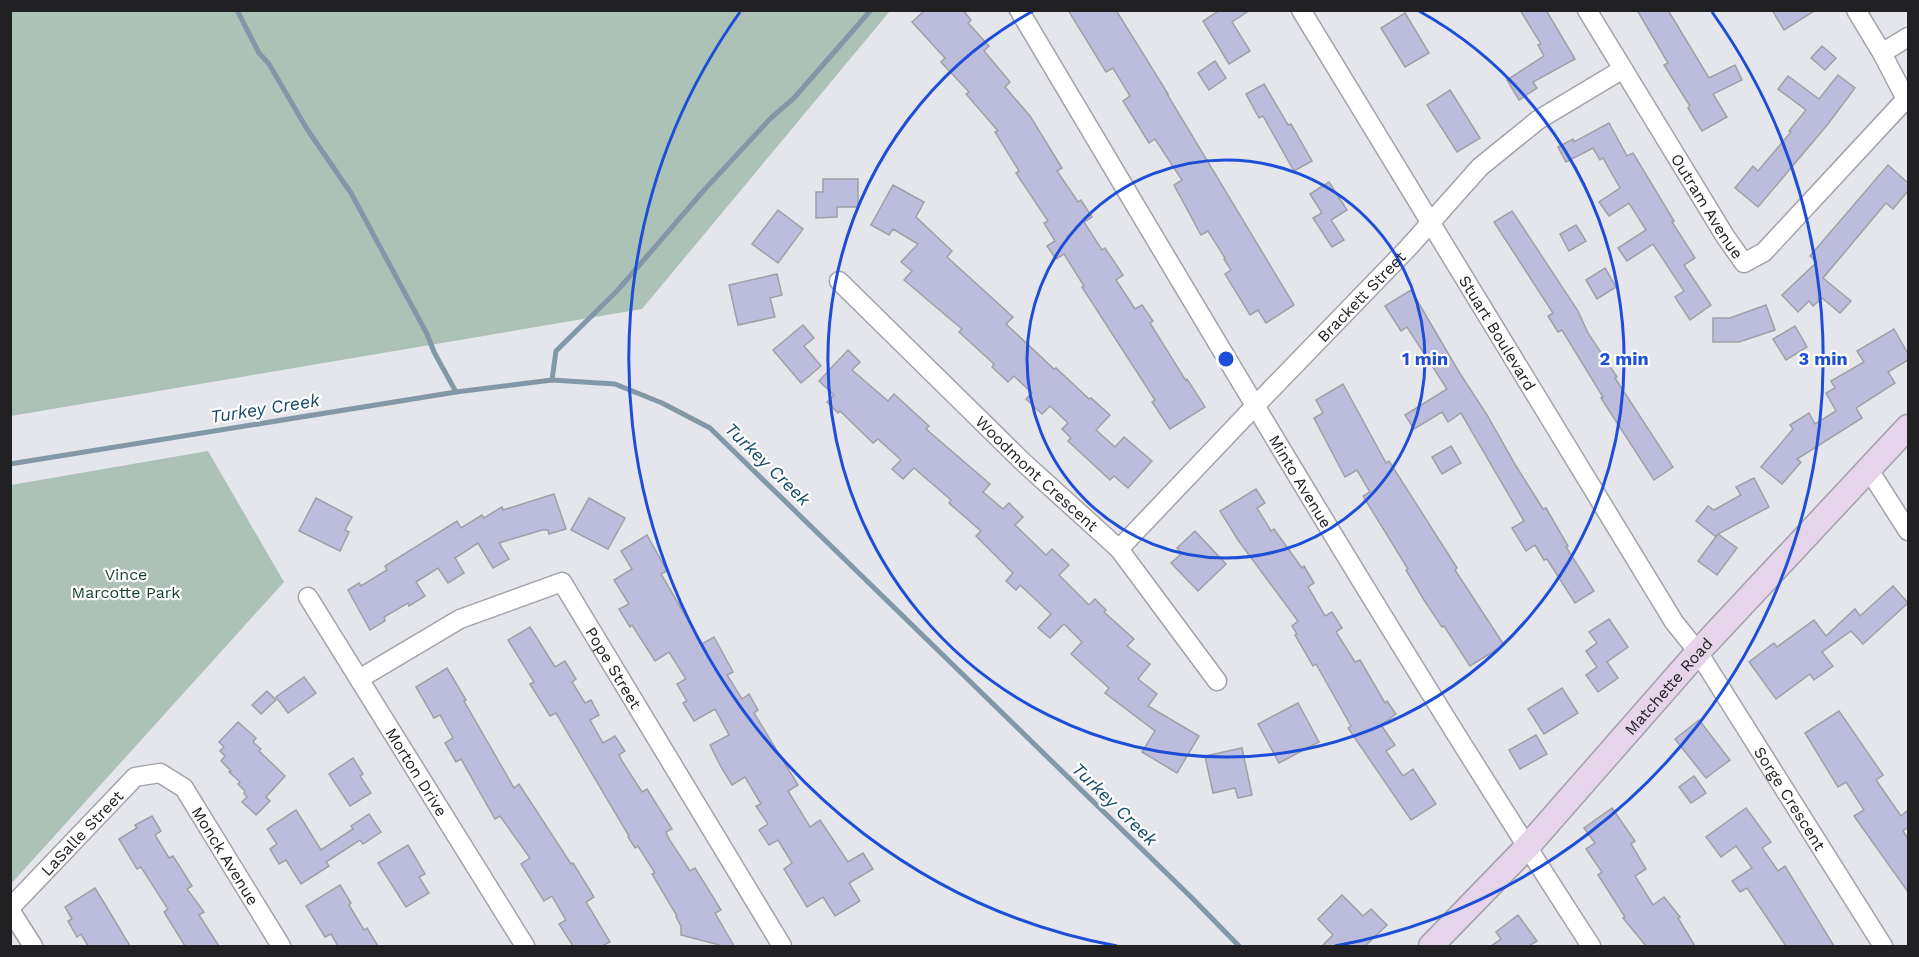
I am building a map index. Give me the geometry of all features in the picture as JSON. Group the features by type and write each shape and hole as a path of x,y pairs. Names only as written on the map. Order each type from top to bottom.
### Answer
{"street":[{"name":"Minto Avenue","path":"1019,10 1255,406 1527,847 1591,946"},
{"name":"Stuart Boulevard","path":"1301,10 1674,622 1698,652"},
{"name":"Outram Avenue","path":"1587,10 1725,236 1744,263 1764,252 1907,101"},
{"path":"1856,10 1907,101"},
{"path":"1882,53 1908,37"},
{"name":"Brackett Street","path":"1119,549 1430,223 1480,167 1538,120 1623,69"},
{"name":"Woodmont Crescent","path":"839,281 1023,462 1119,549 1217,681"},
{"name":"Matchette Road","path":"1431,946 1527,847 1698,652 1908,427"},
{"path":"1869,470 1908,531"},
{"name":"Pope Street","path":"359,679 460,619 561,582 782,946"},
{"name":"Morton Drive","path":"308,597 525,946"},
{"name":"Sorge Crescent","path":"1698,652 1883,946"},
{"name":"LaSalle Street","path":"10,909 135,777 160,773"},
{"name":"Monck Avenue","path":"160,773 184,788 281,946"},
{"path":"10,909 33,946"}],"green space":[{"path":"11,10 890,11 642,309 11,416"},
{"name":"Vince Marcotte Park","path":"208,451 284,582 11,884 11,485"}],"building":[{"path":"925,10 963,10 971,20 968,23 989,46 984,51 1010,82 1005,87 1030,116 1062,168 1057,171 1078,202 1081,200 1092,217 1084,222 1102,250 1105,248 1123,275 1116,280 1135,309 1142,305 1153,321 1150,323 1205,407 1170,429 1152,402 1155,400 1082,287 1084,286 1064,254 1056,259 1047,246 1055,241 1044,223 1048,221 1016,173 1019,171 995,132 998,131 966,94 969,92 941,62 945,58 912,22"},
{"path":"1068,10 1116,10 1294,305 1266,323 1258,310 1250,315 1225,274 1231,270 1225,258 1208,231 1201,235 1174,185 1182,180 1155,139 1149,143 1123,101 1130,96 1113,68 1106,72"},
{"path":"1220,10 1250,10 1232,22 1250,51 1229,64 1203,21"},
{"path":"1520,10 1546,10 1575,59 1533,82 1537,88 1519,100 1507,80 1544,56 1538,45 1541,44"},
{"path":"1637,10 1668,10 1709,78 1735,65 1742,80 1713,94 1727,117 1702,131 1688,108 1690,106 1664,65 1668,63"},
{"path":"1772,10 1816,10 1784,30"},
{"path":"1405,13 1429,53 1405,67 1381,28"},
{"path":"1822,46 1836,58 1825,70 1811,58"},
{"path":"1215,61 1226,78 1209,90 1198,73"},
{"path":"1838,75 1855,88 1828,124 1758,207 1735,188 1753,166 1758,171 1791,132 1789,131 1806,110 1778,89 1788,76 1819,99"},
{"path":"1264,84 1312,161 1294,171 1263,116 1259,118 1246,94"},
{"path":"1450,90 1480,138 1457,152 1427,105"},
{"path":"1609,123 1627,156 1633,153 1695,258 1684,265 1711,305 1690,320 1675,297 1684,291 1653,244 1627,261 1618,248 1646,230 1629,203 1609,216 1599,202 1620,188 1603,158 1600,160 1593,148 1566,162 1558,147 1573,139 1574,142"},
{"path":"1888,165 1908,183 1908,191 1893,209 1886,203 1823,278 1851,301 1840,313 1822,298 1813,306 1809,301 1798,312 1782,295 1817,262 1810,256"},
{"path":"823,179 858,179 858,207 837,207 837,217 816,218 816,192 823,192"},
{"path":"1329,182 1347,210 1331,220 1344,240 1332,247 1313,218 1322,213 1310,194"},
{"path":"893,185 924,202 916,217 952,251 947,257 1013,317 1006,324 1054,369 1056,368 1110,415 1096,430 1115,447 1124,437 1152,461 1128,488 1114,476 1110,480 1068,441 1071,438 1062,429 1068,423 1050,406 1042,414 1026,399 1032,393 1014,376 1008,382 992,367 994,364 959,332 962,329 904,280 912,271 901,262 918,244 893,229 889,235 871,225"},
{"path":"778,210 803,229 778,263 752,244"},
{"path":"1512,211 1578,311 1588,333 1617,377 1615,378 1673,467 1654,480 1601,398 1603,397 1562,330 1558,332 1548,316 1553,313 1494,222"},
{"path":"1576,225 1586,241 1569,251 1560,234"},
{"path":"1605,268 1616,287 1597,299 1586,280"},
{"path":"777,274 782,295 770,298 775,317 738,325 729,285"},
{"path":"1411,290 1516,466 1543,509 1546,508 1568,546 1566,547 1594,591 1575,603 1547,559 1544,560 1535,545 1526,551 1512,528 1524,521 1461,413 1448,422 1442,412 1414,429 1405,415 1447,389 1407,327 1401,331 1385,306"},
{"path":"1766,305 1775,330 1739,342 1713,342 1713,318 1730,318"},
{"path":"803,325 814,338 804,346 821,366 801,383 773,350"},
{"path":"1795,326 1807,347 1786,360 1773,339"},
{"path":"1894,329 1908,354 1908,360 1888,372 1895,383 1856,408 1862,418 1797,459 1801,462 1782,484 1761,467 1793,429 1790,425 1809,413 1815,424 1836,411 1826,393 1835,388 1831,381 1864,362 1857,351"},
{"path":"848,350 860,362 852,370 888,401 894,394 929,426 926,429 990,484 983,492 1003,509 1009,503 1023,517 1015,525 1046,555 1052,549 1069,565 1059,575 1089,605 1095,599 1106,610 1104,612 1134,639 1127,646 1150,664 1138,679 1157,694 1148,706 1199,736 1177,773 1142,752 1155,731 1105,693 1109,688 1071,654 1082,642 1064,624 1050,638 1038,628 1051,614 1020,585 1016,590 1006,581 1013,573 976,536 981,531 949,503 951,500 914,468 903,479 892,469 901,460 878,439 873,443 840,411 838,413 827,402 834,395 819,381"},
{"path":"1343,384 1386,463 1389,461 1457,568 1455,570 1504,645 1470,666 1424,600 1406,570 1408,569 1363,496 1370,492 1357,470 1345,477 1314,418 1323,413 1316,400"},
{"path":"1451,446 1461,463 1442,474 1432,457"},
{"path":"1754,478 1769,507 1715,536 1696,521 1708,506 1714,510 1741,495 1736,487"},
{"path":"1256,489 1265,503 1257,508 1271,531 1274,529 1302,568 1304,566 1314,583 1308,587 1325,616 1332,612 1342,628 1336,632 1355,662 1360,660 1385,703 1387,701 1396,714 1381,725 1395,745 1386,751 1403,776 1413,769 1436,804 1411,820 1348,728 1351,726 1316,664 1313,666 1295,635 1297,634 1292,626 1298,621 1238,540 1220,511"},
{"path":"554,494 566,529 549,534 548,530 542,530 499,543 509,559 493,568 478,543 455,558 464,573 448,583 438,568 416,582 425,596 384,617 385,621 370,630 348,590 359,583 361,586 387,570 385,566 457,521 461,528 482,515 484,518 502,507 503,510"},
{"path":"316,498 352,517 345,530 349,532 340,551 299,531"},
{"path":"589,498 625,518 608,549 571,530"},
{"path":"1195,531 1226,564 1198,591 1171,563 1182,553 1177,548"},
{"path":"1718,534 1737,548 1717,575 1698,561"},
{"path":"647,535 667,571 661,574 702,644 714,637 733,672 727,675 742,699 749,694 758,710 754,713 798,785 788,791 810,827 820,820 848,862 863,853 873,869 849,883 860,901 835,916 823,897 807,907 784,869 792,863 778,840 769,845 759,830 768,824 756,806 761,804 745,777 732,785 721,767 710,745 729,735 715,709 694,721 683,703 687,701 677,684 686,679 669,652 655,661 619,609 629,604 614,580 632,569 621,551"},
{"path":"1893,586 1908,603 1863,644 1851,631 1822,652 1833,666 1814,680 1810,674 1776,699 1749,662 1774,643 1777,647 1814,620 1826,636 1855,609 1860,616"},
{"path":"1609,619 1628,647 1607,662 1618,678 1598,692 1586,675 1597,667 1586,651 1597,643 1589,632"},
{"path":"530,627 555,667 565,661 576,679 572,682 585,703 591,700 599,715 590,720 603,743 615,736 625,751 619,755 622,761 642,792 647,789 672,829 666,832 669,839 690,871 695,868 721,910 715,913 734,946 723,946 681,935 681,926 677,916 652,874 655,873 638,846 635,848 628,837 556,713 550,716 530,684 534,682 508,640"},
{"path":"447,668 514,788 519,784 594,897 586,902 610,942 602,946 573,946 559,924 566,920 552,896 544,901 521,864 530,858 500,816 495,819 461,759 456,762 445,743 453,738 440,715 434,718 416,687"},
{"path":"304,677 316,693 288,713 276,697"},
{"path":"1562,688 1578,713 1544,734 1528,709"},
{"path":"267,691 276,700 261,714 252,705"},
{"path":"1298,703 1319,742 1279,763 1258,724"},
{"path":"1839,711 1883,775 1876,780 1901,816 1908,810 1908,827 1903,831 1908,839 1908,892 1854,816 1864,810 1846,782 1838,787 1805,733"},
{"path":"1699,720 1730,760 1706,778 1675,739"},
{"path":"238,722 256,738 253,742 261,749 259,751 285,776 266,797 270,801 256,815 242,802 247,797 245,791 221,761 225,756 220,751 224,747 219,742"},
{"path":"1536,735 1547,754 1520,769 1509,750"},
{"path":"1242,748 1252,795 1238,798 1235,788 1213,793 1205,756"},
{"path":"353,758 363,774 360,776 371,793 350,806 329,774"},
{"path":"1694,776 1706,793 1691,803 1679,787"},
{"path":"1612,808 1635,841 1631,844 1646,869 1635,876 1653,905 1664,897 1680,917 1678,918 1695,946 1646,946 1623,918 1625,917 1598,875 1602,872 1586,849 1595,843 1584,828"},
{"path":"1746,808 1771,842 1762,848 1778,871 1785,866 1834,946 1786,946 1747,888 1740,892 1732,881 1752,868 1736,846 1721,857 1706,837"},
{"path":"296,810 321,850 353,829 351,826 369,814 381,832 363,844 360,840 326,862 329,866 301,884 286,860 279,864 270,849 277,844 267,829"},
{"path":"152,816 161,831 155,835 169,858 173,856 192,886 187,889 204,912 199,915 219,946 185,946 164,912 168,909 141,867 137,869 119,839 137,828 135,825"},
{"path":"408,845 425,874 419,877 429,893 406,907 378,863"},
{"path":"340,885 364,930 367,928 378,946 338,946 331,934 325,937 306,906"},
{"path":"95,888 130,946 88,946 81,934 77,937 68,921 72,919 65,907"},
{"path":"1342,895 1363,916 1371,909 1387,925 1365,946 1322,946 1333,935 1318,919"},
{"path":"1518,915 1537,941 1529,946 1491,946 1501,939 1496,932"}],"waterway":[{"path":"237,10 259,53 269,64 307,129 351,193 456,392"},
{"path":"552,380 556,351 617,291 705,189 771,118 794,98 871,10"},
{"name":"Turkey Creek","path":"10,464 456,392 552,380 615,384 662,403 710,428 1239,946"}]}
